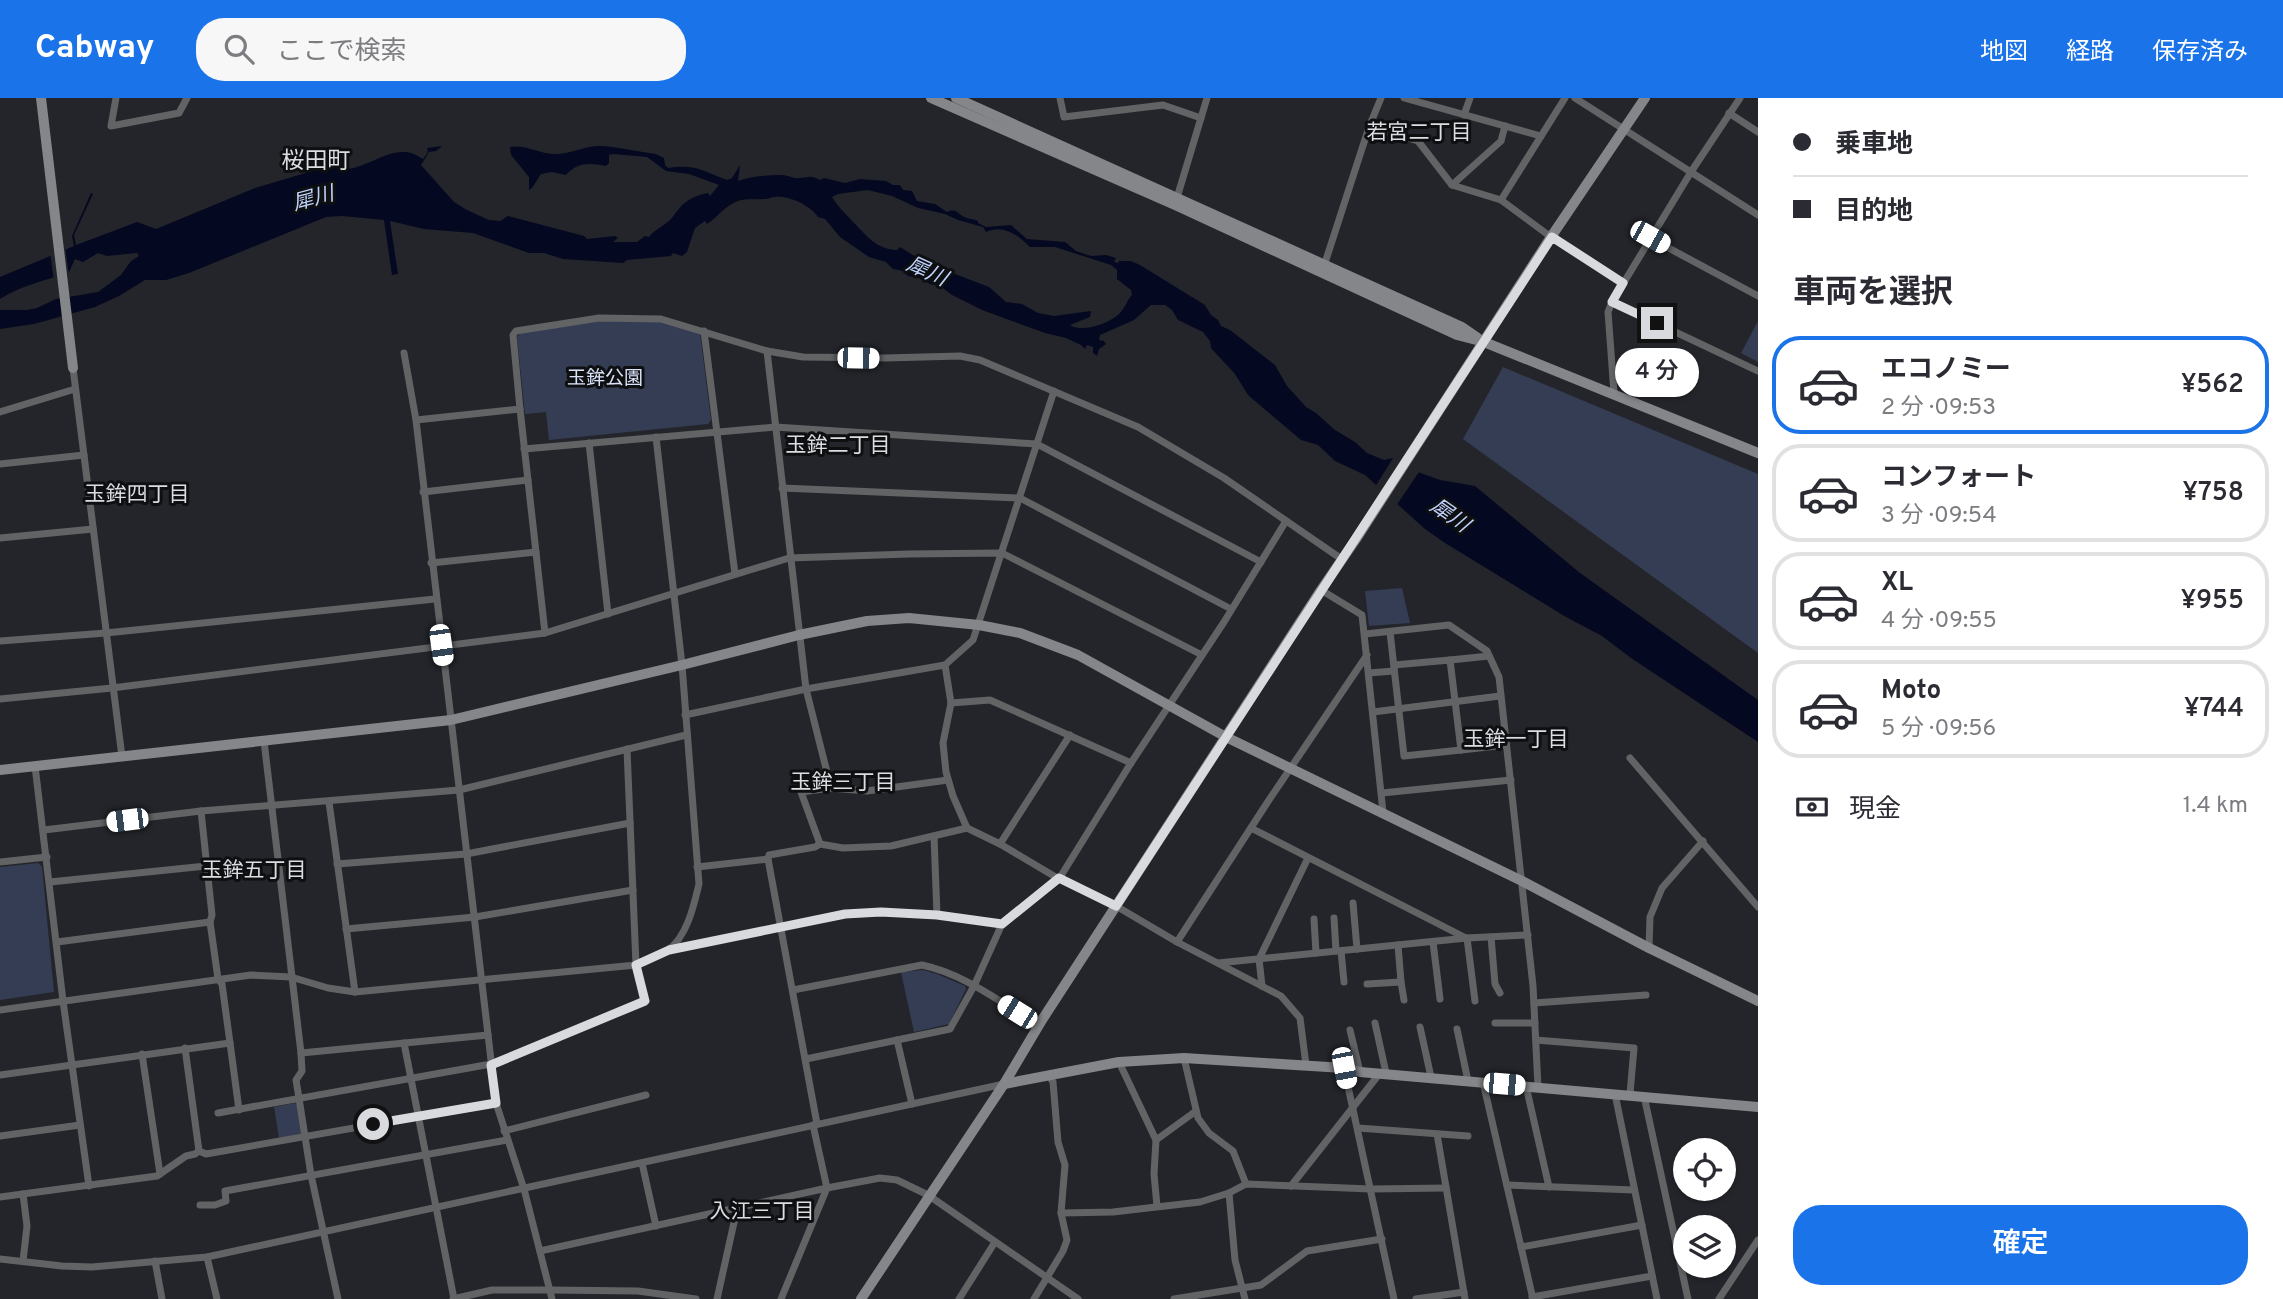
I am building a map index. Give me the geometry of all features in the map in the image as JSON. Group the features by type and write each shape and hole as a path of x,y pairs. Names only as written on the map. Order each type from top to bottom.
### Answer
{"street":[{"path":"41,98 122,757"},
{"path":"116,98 111,126 179,113 187,98"},
{"path":"931,98 973,105"},
{"path":"956,98 1176,202 1462,327 1484,342 1758,453"},
{"path":"1060,98 1064,117 1163,105 1201,118"},
{"path":"1176,202 1207,98"},
{"path":"1323,268 1381,98"},
{"path":"1404,98 1541,136"},
{"path":"1464,115 1470,98"},
{"path":"1501,200 1565,98"},
{"path":"1575,98 1758,215"},
{"path":"861,1299 1004,1084 1321,590 1645,98"},
{"path":"1614,394 1608,312 1612,302 1650,237 1740,98"},
{"path":"1729,113 1758,132"},
{"path":"1452,185 1501,141 1505,126"},
{"path":"1369,127 1418,141 1452,185 1501,200 1623,283"},
{"path":"1650,237 1758,296"},
{"path":"1612,302 1758,371"},
{"path":"545,633 513,335 516,331 599,318 661,319 767,351 803,357 960,356 980,360 1138,427 1224,478 1343,559"},
{"path":"704,331 735,574"},
{"path":"767,351 806,689 831,788"},
{"path":"404,353 416,420 422,492 496,1103 524,1189 552,1299"},
{"path":"0,412 75,389"},
{"path":"685,715 806,689 945,664 973,640 1054,391"},
{"path":"416,420 520,409"},
{"path":"524,449 775,427 1037,444 1261,562"},
{"path":"656,437 682,666 699,884 681,936 669,950"},
{"path":"589,443 608,614"},
{"path":"0,464 84,455"},
{"path":"422,492 528,480"},
{"path":"782,488 1020,498 1231,609"},
{"path":"806,1059 950,1029 974,986 1002,924 1059,878 1286,521"},
{"path":"0,538 93,529"},
{"path":"431,563 536,552"},
{"path":"0,699 112,688 545,633 789,558 1002,553 1202,655"},
{"path":"1321,590 1362,615 1383,812"},
{"path":"0,641 106,634 435,600"},
{"path":"0,770 451,720 682,666 799,635 867,621 909,618 978,625 1020,633 1077,655 1226,737 1383,812 1758,1001"},
{"path":"1365,634 1449,625 1487,651 1499,677 1528,935 1538,1087"},
{"path":"1390,632 1404,756 1506,746"},
{"path":"1177,942 1367,655"},
{"path":"1368,673 1489,656"},
{"path":"1450,660 1461,750"},
{"path":"945,664 951,703 943,743 948,780 967,828"},
{"path":"1373,712 1500,696"},
{"path":"951,703 990,700 1131,763"},
{"path":"44,830 201,811 459,790 687,735"},
{"path":"1000,844 1070,735"},
{"path":"264,741 301,1053 302,1070 296,1080 311,1175 338,1299"},
{"path":"218,1113 491,1065 645,1001 636,965 626,749"},
{"path":"1630,758 1758,907"},
{"path":"36,766 63,1000 89,1186"},
{"path":"820,844 801,792 831,788 867,790 948,780"},
{"path":"1382,793 1511,780"},
{"path":"329,802 355,992"},
{"path":"201,811 212,915 209,922 218,979 222,984 239,1110"},
{"path":"337,864 466,854 630,823"},
{"path":"780,1299 827,1188 769,855 815,848 820,844 843,848 891,846 967,828 1281,996 1300,1018 1306,1065"},
{"path":"1251,828 1467,938"},
{"path":"934,836 937,915"},
{"path":"1649,948 1650,917 1662,888 1703,841"},
{"path":"0,862 47,857"},
{"path":"1262,986 1259,959 1308,858"},
{"path":"697,867 768,859"},
{"path":"50,882 206,866"},
{"path":"346,929 475,917 633,890"},
{"path":"1353,903 1357,949"},
{"path":"0,1010 251,975 291,977 328,988 355,992 636,965 669,950 866,912 937,915 1002,924"},
{"path":"1334,918 1344,982"},
{"path":"1314,919 1316,953"},
{"path":"57,942 209,922"},
{"path":"1218,963 1467,938 1528,935"},
{"path":"1491,937 1495,984 1500,993"},
{"path":"1467,938 1475,1001"},
{"path":"1433,942 1440,999"},
{"path":"1398,945 1404,1000"},
{"path":"793,990 922,965 942,969 1039,1026"},
{"path":"1367,984 1401,982"},
{"path":"1534,1003 1646,995"},
{"path":"1292,1186 1383,1073 1375,1023"},
{"path":"1495,1023 1535,1023"},
{"path":"1420,1027 1431,1077"},
{"path":"1457,1029 1468,1081"},
{"path":"1350,1030 1360,1072"},
{"path":"301,1053 488,1035"},
{"path":"897,1040 912,1104"},
{"path":"1536,1040 1634,1048 1630,1094"},
{"path":"0,1075 71,1063 230,1043"},
{"path":"404,1043 454,1299 492,1290 638,1291 696,1299"},
{"path":"185,1048 200,1151"},
{"path":"142,1054 159,1174"},
{"path":"1184,1058 1196,1111 1209,1133 1233,1151 1246,1184"},
{"path":"0,1259 92,1267 207,1256 1004,1084 1119,1062 1184,1058 1306,1065 1758,1107"},
{"path":"1119,1062 1156,1140 1154,1174 1157,1206"},
{"path":"1344,1068 1394,1299"},
{"path":"1034,1299 1067,1240 1061,1213 1065,1165 1058,1142 1053,1082 1049,1076"},
{"path":"1483,1082 1532,1298 1652,1276"},
{"path":"1526,1086 1549,1187"},
{"path":"1615,1094 1657,1299"},
{"path":"504,1131 646,1095"},
{"path":"1644,1096 1688,1299"},
{"path":"200,1151 206,1154 496,1103"},
{"path":"1156,1140 1196,1111"},
{"path":"0,1136 80,1125"},
{"path":"1358,1128 1468,1136"},
{"path":"1416,1299 1464,1295 1437,1134"},
{"path":"200,1205 215,1205 226,1201 225,1191 507,1140"},
{"path":"0,1197 159,1174 186,1156 200,1151"},
{"path":"642,1163 656,1226"},
{"path":"540,1251 880,1178 897,1180 928,1195 1078,1299"},
{"path":"1061,1213 1113,1212 1200,1202 1229,1193 1246,1184 1371,1189 1446,1188"},
{"path":"1507,1185 1634,1190"},
{"path":"1229,1193 1235,1260 1245,1299"},
{"path":"23,1194 27,1226 23,1261"},
{"path":"717,1299 737,1209"},
{"path":"1521,1247 1642,1225"},
{"path":"1174,1299 1261,1285 1307,1251 1382,1239"},
{"path":"1719,1299 1758,1240"},
{"path":"959,1299 995,1242"},
{"path":"207,1256 217,1299"},
{"path":"155,1261 162,1299"}],"green space":[{"name":"玉鉾公園","path":"600,320 660,321 700,333 711,420 708,424 549,440 546,412 525,414 517,337 521,332"},
{"path":"1758,321 1758,362 1741,353"},
{"path":"1503,367 1758,474 1758,653 1463,439"},
{"path":"1402,588 1410,623 1369,626 1365,591"},
{"path":"38,863 42,867 54,992 0,1000 0,867"},
{"path":"923,970 965,986 966,989 949,1024 914,1032 901,972"},
{"path":"295,1103 302,1132 300,1135 279,1138 274,1107"}],"water":[{"name":"犀川","path":"442,146 429,152 421,165 454,202 467,210 489,220 500,221 508,216 587,239 615,236 618,238 613,242 637,242 645,236 649,237 688,201 708,193 710,196 719,185 689,174 666,171 647,157 613,154 609,155 609,163 606,166 584,164 566,175 552,172 541,174 529,190 529,177 511,155 510,147 553,154 596,146 616,147 656,154 664,158 668,168 692,168 727,180 732,178 740,165 738,181 782,175 820,180 824,178 845,183 860,179 886,181 900,185 903,190 912,191 917,201 935,204 947,212 954,211 986,227 1011,225 1027,239 1065,242 1076,251 1091,256 1106,255 1116,258 1114,262 1131,261 1140,265 1205,305 1221,326 1275,365 1287,386 1306,407 1367,453 1384,460 1393,458 1440,480 1475,486 1580,573 1758,700 1758,742 1602,636 1445,543 1425,529 1365,475 1335,461 1318,445 1301,440 1248,395 1235,374 1211,348 1210,341 1203,332 1178,320 1165,305 1151,305 1134,320 1100,335 1099,340 1106,344 1099,349 1097,356 1093,353 1093,347 1087,345 1085,349 1066,338 982,310 940,286 908,276 903,271 893,269 886,262 869,257 840,237 825,219 818,217 805,205 787,198 738,201 707,224 705,221 695,228 687,252 682,256 673,253 671,256 627,260 623,263 563,259 544,253 529,253 473,233 424,229 390,221 398,274 392,275 384,220 326,217 189,273 166,280 145,280 95,307 34,324 0,329 0,310 27,310 56,299 98,292 121,275 131,261 139,256 137,253 107,256 98,253 83,262 75,259 69,272 0,299 0,277 74,246 72,236 91,193 93,194 74,235 76,245 137,222 156,229 255,188 328,166 354,168 389,154 405,152 423,159 428,152 427,148","holes":["868,190 892,196 918,208 983,227 986,232 998,229 1010,232 1030,247 1055,247 1111,265 1117,270 1117,279 1131,290 1132,295 1114,318 1088,328 1075,327 1070,325 1090,317 1091,311 1054,316 1038,313 1022,304 1006,302 989,287 942,269 900,247 897,250 878,245 854,223 832,197"]}],"pier":[{"path":"65,245 69,276 54,282 50,251"},
{"path":"1395,455 1421,469 1396,506 1375,487"}],"district":[{"name":"若宮二丁目","path":"1419,132"},
{"name":"桜田町","path":"316,160"},
{"name":"玉鉾二丁目","path":"838,445"},
{"name":"玉鉾四丁目","path":"137,494"},
{"name":"玉鉾一丁目","path":"1516,739"},
{"name":"玉鉾三丁目","path":"843,782"},
{"name":"玉鉾五丁目","path":"254,870"},
{"name":"入江三丁目","path":"762,1211"}],"route":[{"path":"373,1124 496,1103 491,1065 645,1001 636,965 669,950 866,912 937,915 989,920 1002,924 1059,878 1116,906 1552,237 1623,283 1612,302 1657,323"}]}
